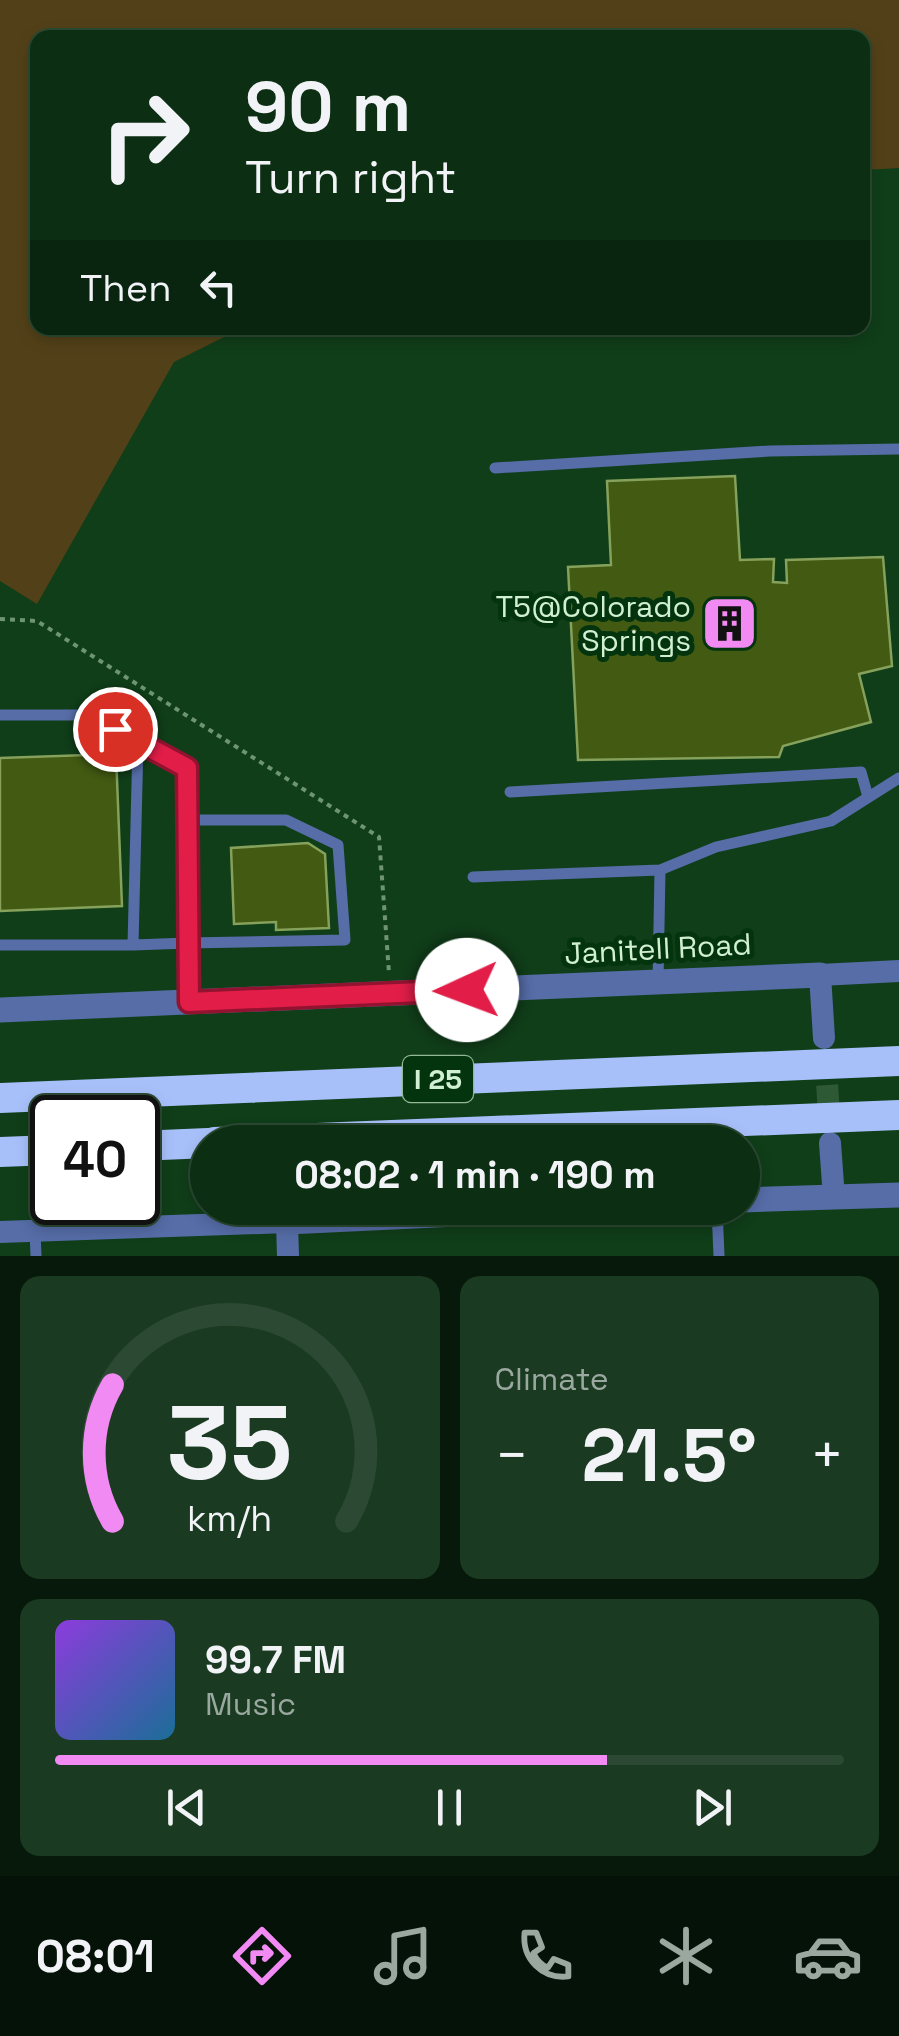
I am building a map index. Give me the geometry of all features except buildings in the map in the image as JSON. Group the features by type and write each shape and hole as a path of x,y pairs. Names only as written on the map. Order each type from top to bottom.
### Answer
{"highway":[{"name":"I 25","path":"0,1098 887,1062"},
{"name":"I 25","path":"653,1125 899,1115"},
{"name":"I 25","path":"160,1145 190,1144"},
{"path":"0,1152 30,1151"}],"street":[{"name":"Janitell Road","path":"0,1010 899,971"},
{"path":"820,975 824,1038"},
{"path":"830,1143 834,1198"},
{"path":"760,1200 899,1195"},
{"path":"0,1232 203,1225"},
{"path":"287,1225 288,1256"}],"lane":[{"path":"494,468 770,451 899,449"},
{"path":"0,716 93,715 187,768 189,1002"},
{"path":"134,944 138,743"},
{"path":"510,792 861,772 868,798"},
{"path":"472,877 660,870 716,848 831,821 899,778"},
{"path":"0,945 346,940 338,845 286,820 187,820"},
{"path":"658,982 660,870"},
{"path":"718,1225 719,1256"},
{"path":"35,1231 36,1256"}],"path":[{"path":"0,619 37,621 379,837 391,993"}],"shaded area":[{"path":"0,0 899,0 899,168 870,170 870,30 30,30 30,335 228,335 174,362 37,604 0,581"}],"tunnel":[{"path":"825,1052 830,1129"}],"place":[{"name":"T5@Colorado Springs","path":"730,624"}],"route":[{"path":"115,729 187,768 189,1002 467,990"}]}
